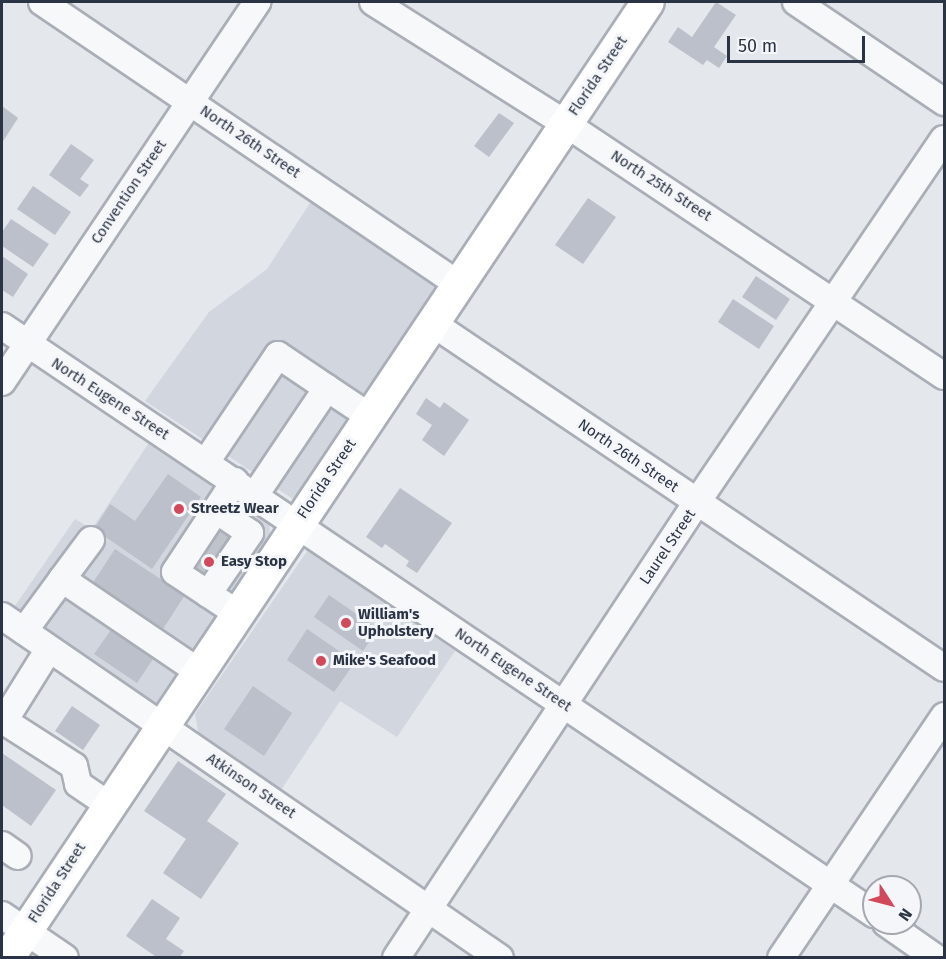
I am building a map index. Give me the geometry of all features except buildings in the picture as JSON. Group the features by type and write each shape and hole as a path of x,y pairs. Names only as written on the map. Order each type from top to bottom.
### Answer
{"main road":[{"name":"Florida Street","path":"8,957 14,923 109,805 648,2"}],"street":[{"name":"North 26th Street","path":"42,2 458,284"},
{"name":"Convention Street","path":"2,382 257,2"},
{"name":"North 25th Street","path":"373,2 566,124 836,301 945,376"},
{"path":"796,2 945,102"},
{"name":"Laurel Street","path":"396,957 697,502 945,139"},
{"name":"North 26th Street","path":"432,323 945,668"},
{"name":"North Eugene Street","path":"2,326 298,523 862,907"},
{"path":"206,462 279,355 369,416"},
{"path":"216,510 245,488 327,388"},
{"path":"216,510 216,556 237,613"},
{"path":"216,510 250,532 216,556"},
{"path":"24,631 91,540"},
{"path":"216,556 274,557"},
{"path":"62,579 198,671"},
{"name":"Atkinson Street","path":"2,616 500,957"},
{"path":"50,649 4,721 74,766 78,784 109,805"},
{"path":"782,957 945,716"},
{"path":"14,923 65,957"},
{"path":"904,935 936,957"}],"shaded area":[{"path":"312,200 437,286 296,501 145,401 209,312 267,269"},
{"path":"150,441 269,519 270,535 155,707 10,613 75,519 92,529"},
{"path":"308,550 455,651 397,737 340,701 279,793 199,737 195,714"}],"tunnel":[{"path":"213,539 229,549"},
{"path":"199,559 216,569"}],"place":[{"name":"Streetz Wear","path":"179,509"},
{"name":"Easy Stop","path":"209,562"},
{"name":"William's Upholstery","path":"346,623"},
{"name":"Mike's Seafood","path":"321,661"}]}
